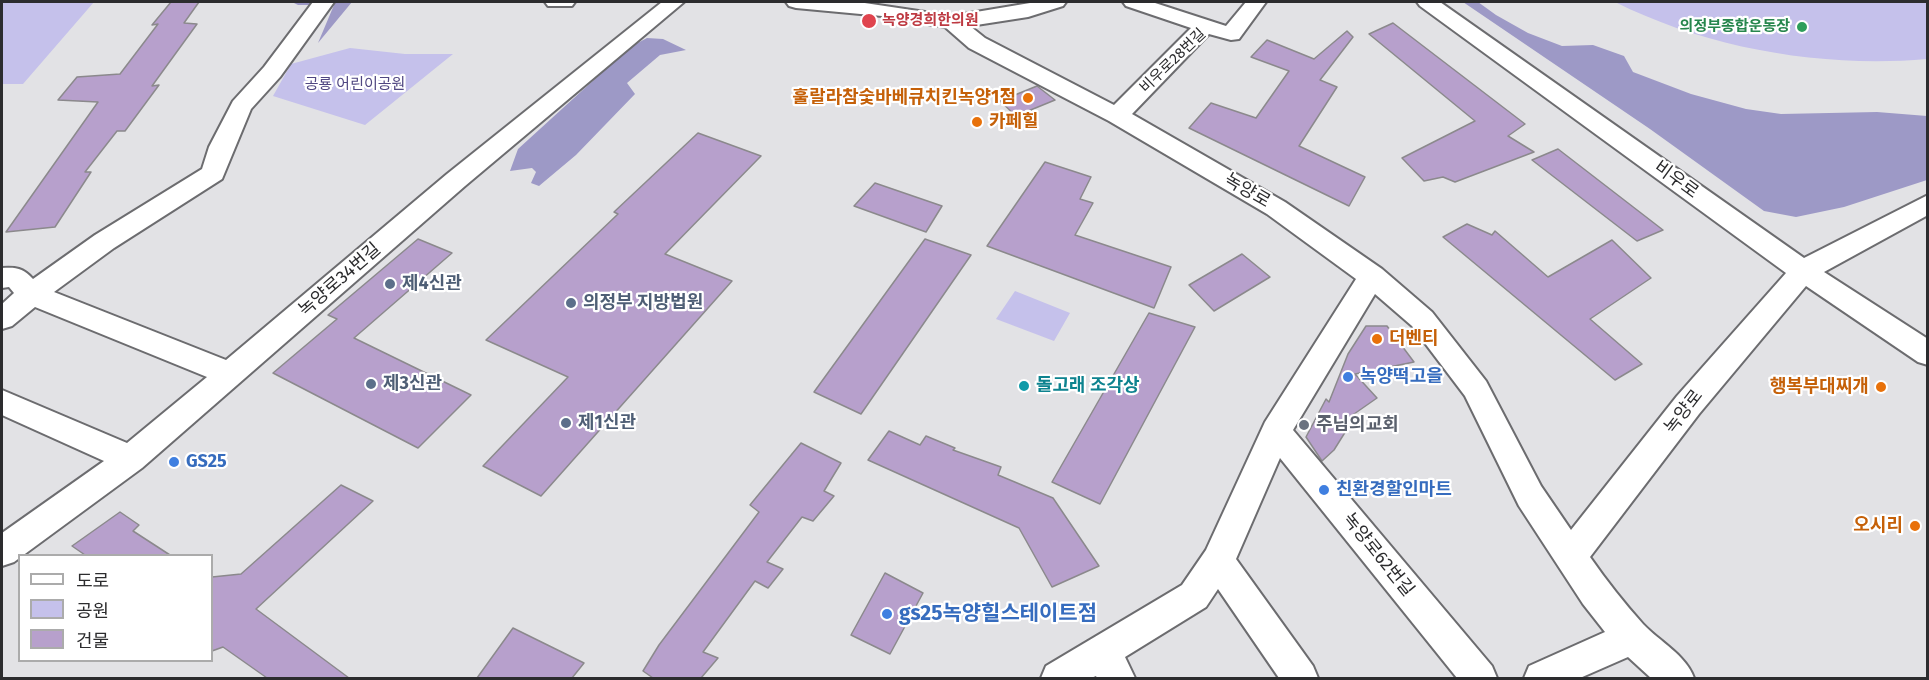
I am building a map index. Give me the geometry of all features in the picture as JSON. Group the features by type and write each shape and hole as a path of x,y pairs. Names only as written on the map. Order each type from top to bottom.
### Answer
{"street":[{"path":"2,319 31,294 167,201 213,173 221,147 241,106 272,72 292,42 324,2"},
{"path":"555,2 566,2"},
{"name":"녹양로34번길","path":"2,551 70,506 131,459 456,180 674,2"},
{"path":"796,2 882,10 952,22 1028,11 1056,2"},
{"path":"1133,2 1205,26"},
{"name":"비우로28번길","path":"1117,116 1205,26 1231,34 1256,2"},
{"name":"비우로","path":"1427,2 1803,271 1928,354"},
{"name":"녹양로","path":"952,22 977,43 1117,116 1276,208 1372,276 1422,320 1453,356 1476,389 1530,496 1595,594 1632,637 1676,678"},
{"path":"1803,271 1928,204"},
{"name":"녹양로","path":"1570,557 1688,405 1803,271"},
{"path":"1059,678 1110,666 1194,596 1218,561 1276,431 1372,276"},
{"path":"2,278 15,277 31,294 230,374"},
{"path":"2,402 131,459"},
{"name":"녹양로62번길","path":"1276,431 1479,678"},
{"path":"1218,561 1300,678"},
{"path":"1542,678 1632,637"}],"green space":[{"path":"2,2 94,2 23,84 2,84"},
{"name":"의정부종합운동장","path":"1615,2 1927,2 1927,59 1848,60 1767,52 1689,32"},
{"name":"공룡 어린이공원","path":"350,48 405,54 453,54 365,125 273,96 291,64"},
{"path":"1015,291 1070,313 1054,341 996,319"}],"shaded area":[{"path":"292,2 352,2 318,43 334,5 298,5"},
{"path":"1463,2 1478,2 1528,33 1562,46 1593,45 1624,56 1633,72 1691,94 1746,109 1781,114 1877,112 1927,116 1927,180 1844,207 1796,217 1764,211 1650,129"},
{"path":"647,38 663,39 686,50 660,55 627,83 635,94 576,155 539,186 531,183 536,172 532,168 510,171 518,149 630,47"}],"building":[{"path":"171,2 199,2 184,23 197,24 152,86 159,85 125,131 117,131 85,172 91,172 55,227 6,232 98,102 58,100 77,77 120,74 158,24 152,25"},
{"path":"1393,23 1525,124 1508,136 1534,152 1455,182 1443,177 1424,181 1402,158 1475,121 1369,34"},
{"path":"1347,31 1353,37 1320,80 1337,87 1299,146 1365,177 1349,206 1189,128 1211,103 1256,118 1289,71 1251,57 1267,40 1314,59"},
{"name":"훌랄라참숯바베큐치킨녹양1점","path":"1037,86 1055,100 1016,116 1000,101"},
{"path":"698,133 761,156 665,254 732,281 541,496 483,466 568,377 486,340 618,214 614,212"},
{"path":"1558,149 1663,230 1637,241 1532,160"},
{"path":"1045,162 1091,177 1080,199 1093,203 1075,235 1171,267 1154,308 987,246"},
{"path":"875,183 942,206 926,232 854,206"},
{"path":"1467,224 1492,235 1495,231 1548,277 1612,240 1651,278 1590,319 1642,364 1615,380 1443,237"},
{"name":"제3신관","path":"418,239 452,253 354,338 471,395 418,448 273,373 337,319 328,315"},
{"path":"925,239 971,255 861,414 814,392"},
{"path":"1242,254 1270,277 1214,311 1189,285"},
{"path":"1149,313 1195,327 1100,504 1052,482"},
{"path":"1366,326 1387,326 1414,362 1355,374 1377,398 1344,421 1349,426 1334,450 1322,461 1306,437 1326,399 1329,402 1348,354"},
{"path":"889,431 920,445 926,436 955,448 953,450 1001,467 998,475 1053,498 1099,566 1052,587 1019,528 868,460"},
{"path":"801,443 841,463 824,491 834,496 813,521 802,517 767,562 783,569 768,588 755,581 703,652 718,658 701,678 653,678 643,671 659,645 759,512 750,505"},
{"path":"341,485 373,501 256,609 349,678 267,678 223,647 213,651 213,577 241,574"},
{"path":"120,512 139,525 133,531 168,554 84,554 72,546"},
{"name":"gs25녹양힐스테이트점","path":"885,573 923,593 890,654 851,635"},
{"path":"513,628 584,663 572,678 477,678"}],"place":[{"name":"녹양경희한의원","path":"869,21"},
{"name":"의정부종합운동장","path":"1802,27"},
{"name":"훌랄라참숯바베큐치킨녹양1점","path":"1028,98"},
{"name":"카페힐","path":"977,122"},
{"name":"제4신관","path":"390,284"},
{"name":"의정부 지방법원","path":"571,303"},
{"name":"더벤티","path":"1377,339"},
{"name":"녹양떡고을","path":"1348,377"},
{"name":"제3신관","path":"371,384"},
{"name":"돌고래 조각상","path":"1024,386"},
{"name":"행복부대찌개","path":"1881,387"},
{"name":"제1신관","path":"566,423"},
{"name":"주님의교회","path":"1304,425"},
{"name":"GS25","path":"174,462"},
{"name":"친환경할인마트","path":"1324,490"},
{"name":"오시리","path":"1915,526"},
{"name":"gs25녹양힐스테이트점","path":"887,614"}]}
